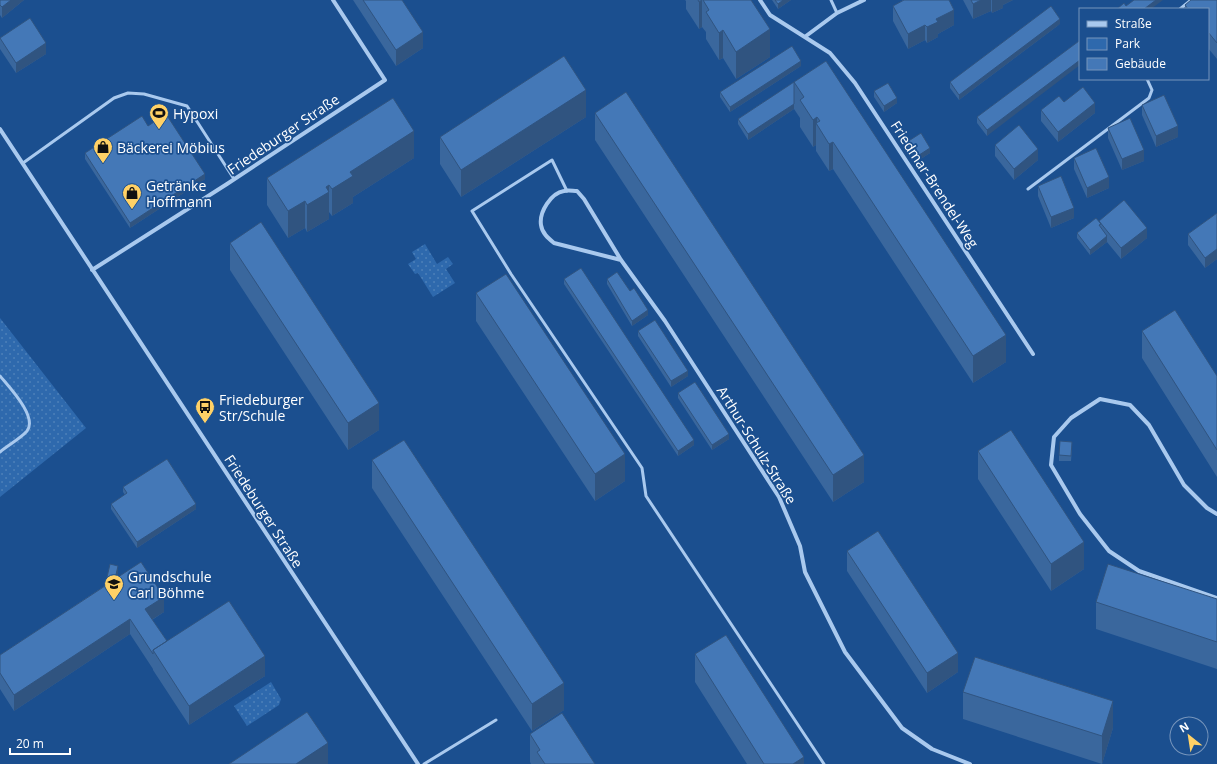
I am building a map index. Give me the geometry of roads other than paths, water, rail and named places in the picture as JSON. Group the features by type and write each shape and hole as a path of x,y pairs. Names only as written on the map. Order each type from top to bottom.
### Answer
{"street":[{"name":"Friedeburger Straße","path":"92,270 385,80 333,0"},
{"name":"Friedmar-Brendel-Weg","path":"760,0 770,15 806,36 830,53 855,83 1033,354"},
{"path":"806,36 837,13 864,0"},
{"name":"Friedeburger Straße","path":"0,129 418,764"},
{"path":"567,191 563,191 553,196 547,203 542,214 541,225 546,236 554,243 621,260"},
{"name":"Arthur-Schulz-Straße","path":"567,191 576,191 584,199 621,260 665,321 779,497 800,546 805,572 845,652 902,728 932,749 970,764"},
{"path":"1217,514 1207,508 1184,485 1149,425 1130,405 1100,399 1071,418 1054,437 1051,465 1080,514 1110,551 1139,571 1217,598"}],"lane":[{"path":"831,0 837,13"},
{"path":"1181,8 1191,0"},
{"path":"1028,189 1148,98 1152,90 1147,80"},
{"path":"23,163 114,98 128,93 144,94 187,106 234,179"},
{"path":"567,191 552,160 472,211 512,274 642,468 646,496 824,764"},
{"path":"0,376 28,412 30,422 27,431 0,452"},
{"path":"424,764 496,720"}],"place":[{"name":"Hypoxi","path":"159,130"},
{"name":"Bäckerei Möbius","path":"103,164"},
{"name":"Getränke Hoffmann","path":"132,210"},
{"name":"Friedeburger Str/Schule","path":"205,424"},
{"name":"Grundschule Carl Böhme","path":"114,601"}]}
